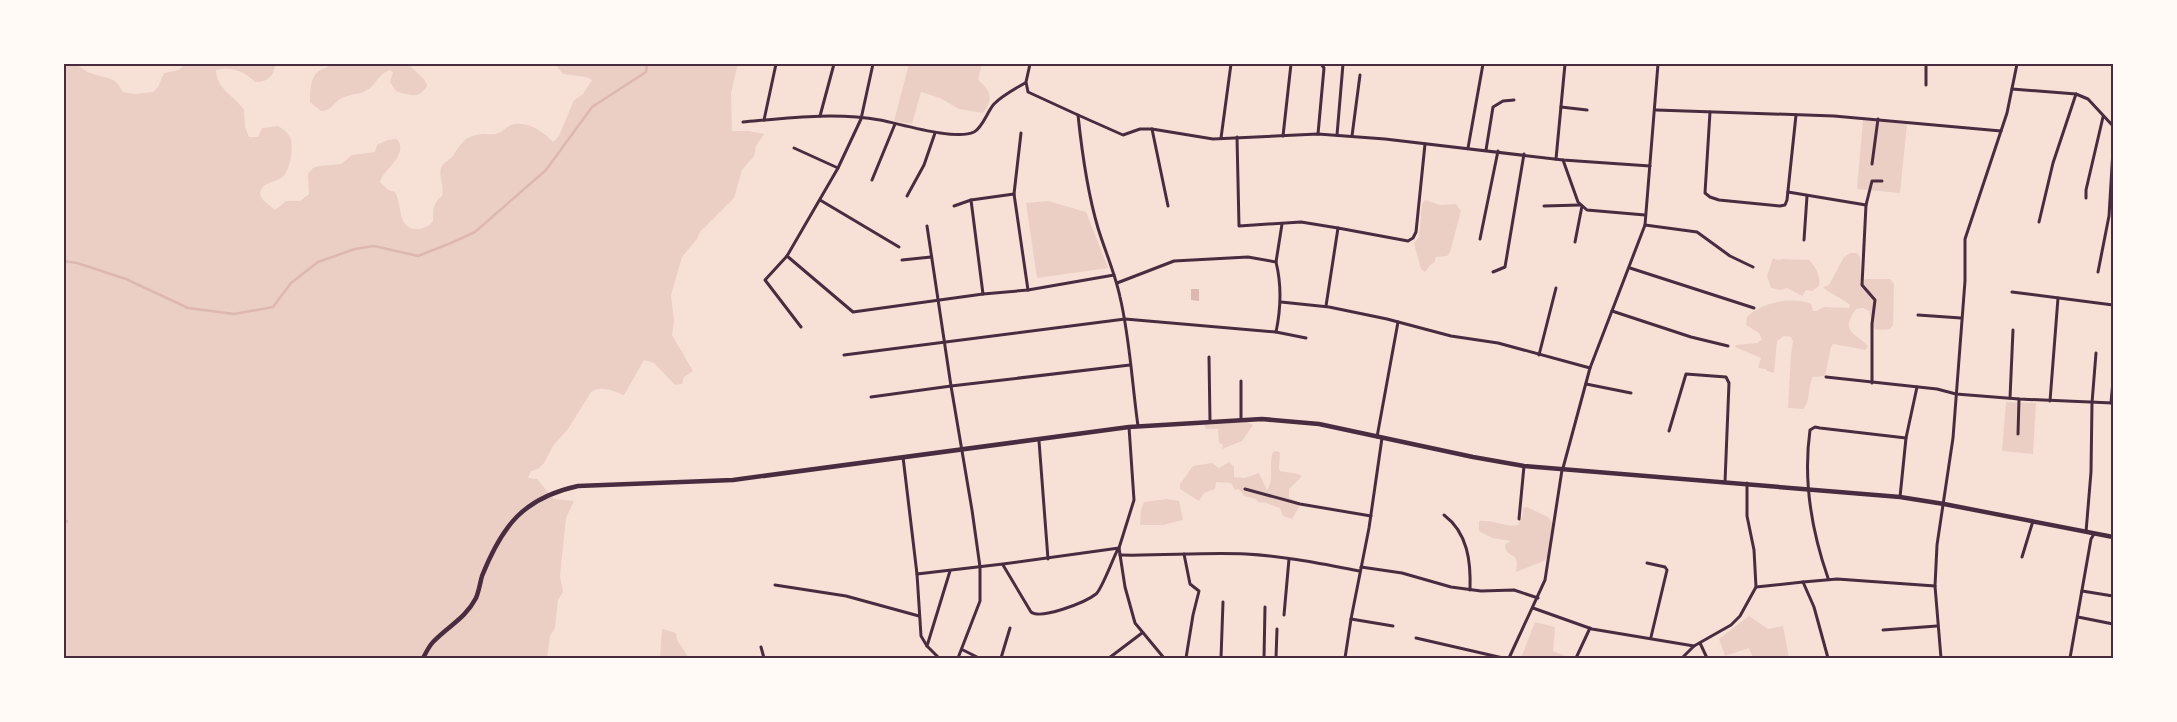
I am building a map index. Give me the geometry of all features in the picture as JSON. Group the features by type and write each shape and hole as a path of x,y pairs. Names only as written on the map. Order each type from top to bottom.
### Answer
{"main road":[{"path":"423,658 432,643 460,621 476,598 482,576 500,538 517,515 538,499 558,490 578,486 733,480 1138,426 1262,419 1319,424 1472,457 1524,466 1900,497 2033,520 2113,537"}],"street":[{"path":"764,120 776,64"},
{"path":"820,116 834,64"},
{"path":"801,327 764,282 787,256 838,168 861,119 873,64"},
{"path":"1030,64 1026,82 1028,92 1123,135 1140,129 1152,129 1213,139 1318,134 1336,135 1498,151 1563,160 1650,166"},
{"path":"1082,64 1091,64"},
{"path":"1221,138 1231,64"},
{"path":"1283,136 1291,64"},
{"path":"1318,134 1324,68 1320,64"},
{"path":"1336,135 1344,64"},
{"path":"1468,148 1483,64"},
{"path":"1556,159 1566,64"},
{"path":"1509,658 1545,580 1563,469 1590,368 1645,225 1656,110 1658,64"},
{"path":"1926,64 1926,85"},
{"path":"1941,658 1935,586 1956,394 1965,281 1965,239 2001,132 2017,64"},
{"path":"1352,136 1360,75"},
{"path":"743,122 820,116 861,119 935,132 962,134 975,131 995,103 1026,82"},
{"path":"2012,89 2076,94 2088,99 2113,126"},
{"path":"2039,222 2053,164 2076,94"},
{"path":"1486,150 1493,107 1503,100 1514,100"},
{"path":"1561,107 1587,110"},
{"path":"1656,110 1878,119 2001,132"},
{"path":"1710,112 1705,193 1719,200 1780,206 1786,204 1796,115"},
{"path":"1078,115 1085,176 1098,229 1117,283 1125,320 1138,426"},
{"path":"2086,198 2086,190 2103,117"},
{"path":"1872,164 1878,119"},
{"path":"872,180 895,124"},
{"path":"1152,129 1168,206"},
{"path":"906,196 924,165 935,132"},
{"path":"1022,133 1014,194 1028,290"},
{"path":"1237,137 1239,226 1301,222 1408,241 1413,238 1416,232 1425,144"},
{"path":"794,148 838,168"},
{"path":"2098,272 2111,199 2113,150"},
{"path":"1480,239 1498,151"},
{"path":"1493,272 1505,267 1524,154"},
{"path":"1563,160 1578,202 1587,210 1646,215"},
{"path":"1872,383 1872,324 1875,300 1862,285 1866,205 1872,181 1882,181"},
{"path":"1788,192 1866,205"},
{"path":"954,206 971,200 1014,194"},
{"path":"1804,240 1807,196"},
{"path":"820,200 899,247"},
{"path":"971,200 983,294"},
{"path":"1544,206 1581,205"},
{"path":"1575,242 1581,205"},
{"path":"1276,332 1281,302 1276,262 1282,224"},
{"path":"1645,225 1697,232 1730,256 1753,267"},
{"path":"927,226 980,567 980,600 963,650 958,658"},
{"path":"1326,306 1338,228"},
{"path":"787,256 853,312 983,294 1028,290 1114,275"},
{"path":"902,260 931,257"},
{"path":"1117,283 1174,261 1248,257 1276,262"},
{"path":"1630,268 1754,308"},
{"path":"1539,355 1556,288"},
{"path":"2012,292 2113,305"},
{"path":"2050,401 2058,298"},
{"path":"1281,302 1326,306 1451,336 1498,343 1590,368"},
{"path":"1612,311 1691,337 1728,346"},
{"path":"1918,314 1961,318"},
{"path":"844,355 1125,320 1276,332 1306,338"},
{"path":"1345,658 1371,516 1380,438 1398,322"},
{"path":"2010,398 2013,330"},
{"path":"2086,532 2091,472 2092,402 2096,353"},
{"path":"1209,357 1210,421"},
{"path":"871,398 951,386 1130,365"},
{"path":"1669,431 1686,374 1726,376 1729,383 1725,482"},
{"path":"1826,377 1917,387 1956,394 2050,401 2112,403 2113,381"},
{"path":"1241,381 1241,420"},
{"path":"1586,384 1631,393"},
{"path":"1900,497 1906,438 1917,387"},
{"path":"2018,434 2020,399"},
{"path":"1003,564 1031,612 1040,615 1083,601 1097,594 1118,548 1134,500 1129,427"},
{"path":"1828,578 1816,545 1809,489 1808,451 1810,430 1812,428 1906,438"},
{"path":"1039,440 1048,559"},
{"path":"903,457 917,574 921,636 938,658"},
{"path":"1519,519 1524,466"},
{"path":"1682,658 1694,646 1727,627 1740,616 1756,587 1754,550 1747,516 1747,483"},
{"path":"1245,489 1300,504 1371,516"},
{"path":"1444,515 1450,520 1466,546 1470,565 1470,590"},
{"path":"2022,557 2033,520"},
{"path":"2070,658 2094,534"},
{"path":"1118,548 1134,623 1164,658"},
{"path":"917,574 1048,559 1118,548"},
{"path":"1184,554 1190,584 1199,591 1192,616 1186,658"},
{"path":"1120,556 1248,554 1402,573 1435,584 1470,590 1514,590 1538,598"},
{"path":"1284,615 1289,559"},
{"path":"1647,563 1665,567 1666,570 1651,637"},
{"path":"927,646 950,571"},
{"path":"1756,587 1828,578 1935,586"},
{"path":"1803,582 1814,607 1828,658"},
{"path":"775,585 846,596 919,616"},
{"path":"2082,591 2113,596"},
{"path":"1221,658 1223,602"},
{"path":"1264,658 1265,607"},
{"path":"1533,608 1590,628 1651,637 1694,646"},
{"path":"2078,617 2113,624"},
{"path":"1351,619 1393,626"},
{"path":"1883,630 1937,626"},
{"path":"1001,658 1010,628"},
{"path":"1576,658 1590,628"},
{"path":"1276,658 1277,629"},
{"path":"1109,658 1142,633"},
{"path":"1416,638 1503,658"},
{"path":"1700,643 1706,658"},
{"path":"761,647 764,658"},
{"path":"963,650 979,658"},
{"path":"1241,658 1250,658"}],"shaded area":[{"path":"64,64 78,66 93,74 111,79 117,83 123,92 134,94 153,92 158,87 164,73 178,70 186,64 275,64 272,75 266,80 259,82 255,82 237,70 216,70 222,87 244,110 245,127 249,137 258,137 262,128 278,126 290,137 292,152 287,170 281,178 263,187 260,194 263,200 275,210 286,201 300,201 309,194 308,174 313,168 341,164 352,155 375,152 377,145 387,140 397,139 400,145 398,156 380,182 388,190 395,192 403,221 412,228 419,229 427,227 433,221 434,207 442,196 443,188 440,173 442,166 468,138 477,135 496,134 511,125 517,124 528,125 534,128 553,142 559,136 574,100 583,94 592,80 586,77 563,74 555,64 738,64 731,93 732,131 749,131 764,134 756,146 754,156 742,170 734,198 700,232 697,239 682,257 671,295 674,321 672,335 693,371 684,377 682,384 675,385 654,363 644,360 624,395 603,389 591,392 568,429 553,446 544,463 538,469 531,471 528,478 537,479 554,499 574,501 566,518 560,576 563,592 558,600 555,628 550,636 547,658 64,658"},
{"path":"332,64 408,64 424,79 427,85 418,95 396,91 390,82 393,72 390,70 381,75 366,91 344,97 337,101 330,109 321,111 310,102 311,84 314,76 320,70"},
{"path":"909,64 982,64 978,79 988,91 989,101 987,107 983,113 959,109 940,98 921,92 912,124 894,121"},
{"path":"1863,120 1907,124 1900,193 1857,189"},
{"path":"1425,200 1440,205 1456,204 1461,211 1450,252 1447,256 1436,257 1434,263 1425,272 1421,269 1414,243 1419,237 1422,204"},
{"path":"1048,201 1086,212 1108,268 1037,278 1026,203"},
{"path":"1850,253 1857,253 1860,257 1861,279 1890,279 1894,284 1893,325 1890,329 1878,330 1873,328 1869,311 1863,308 1856,309 1851,317 1849,327 1868,346 1866,350 1833,344 1825,376 1813,377 1803,409 1788,408 1793,341 1791,337 1784,336 1777,341 1774,373 1758,368 1761,358 1735,347 1736,345 1757,343 1762,340 1759,333 1746,325 1747,317 1769,304 1787,301 1811,304 1813,311 1824,307 1849,308 1850,305 1823,287 1829,285 1844,257"},
{"path":"1773,258 1778,260 1809,260 1817,272 1819,286 1812,291 1806,290 1802,296 1787,288 1780,290 1771,288 1767,276"},
{"path":"1191,289 1199,289 1199,301 1191,300"},
{"path":"2006,402 2036,403 2033,454 2002,451"},
{"path":"1248,422 1253,425 1242,441 1222,449 1223,445 1219,443 1218,429 1206,429 1204,425"},
{"path":"1277,451 1280,453 1280,471 1302,476 1289,489 1289,498 1298,502 1299,507 1292,519 1283,516 1280,508 1244,496 1239,489 1235,490 1231,483 1216,482 1215,489 1204,493 1199,501 1180,489 1180,484 1193,466 1212,463 1219,468 1229,462 1234,467 1234,477 1245,478 1259,473 1267,490 1271,481 1273,452"},
{"path":"1167,499 1179,501 1183,520 1163,525 1140,525 1141,510 1144,502"},
{"path":"1527,507 1548,517 1553,524 1548,557 1544,561 1516,572 1517,562 1515,557 1507,552 1505,547 1505,544 1511,541 1492,538 1479,531 1479,521 1518,525 1523,514 1523,508"},
{"path":"1749,616 1768,629 1783,626 1789,658 1753,658 1749,648 1725,656 1719,639"},
{"path":"1535,622 1555,627 1553,651 1568,658 1521,658"},
{"path":"662,629 676,633 677,640 689,658 660,658"}],"waterway":[{"path":"64,261 77,263 126,279 188,308 234,314 273,307 291,283 318,262 355,249 374,246 418,256 475,232 546,170 592,107 646,72 647,64"},
{"path":"64,524 67,521"}]}
